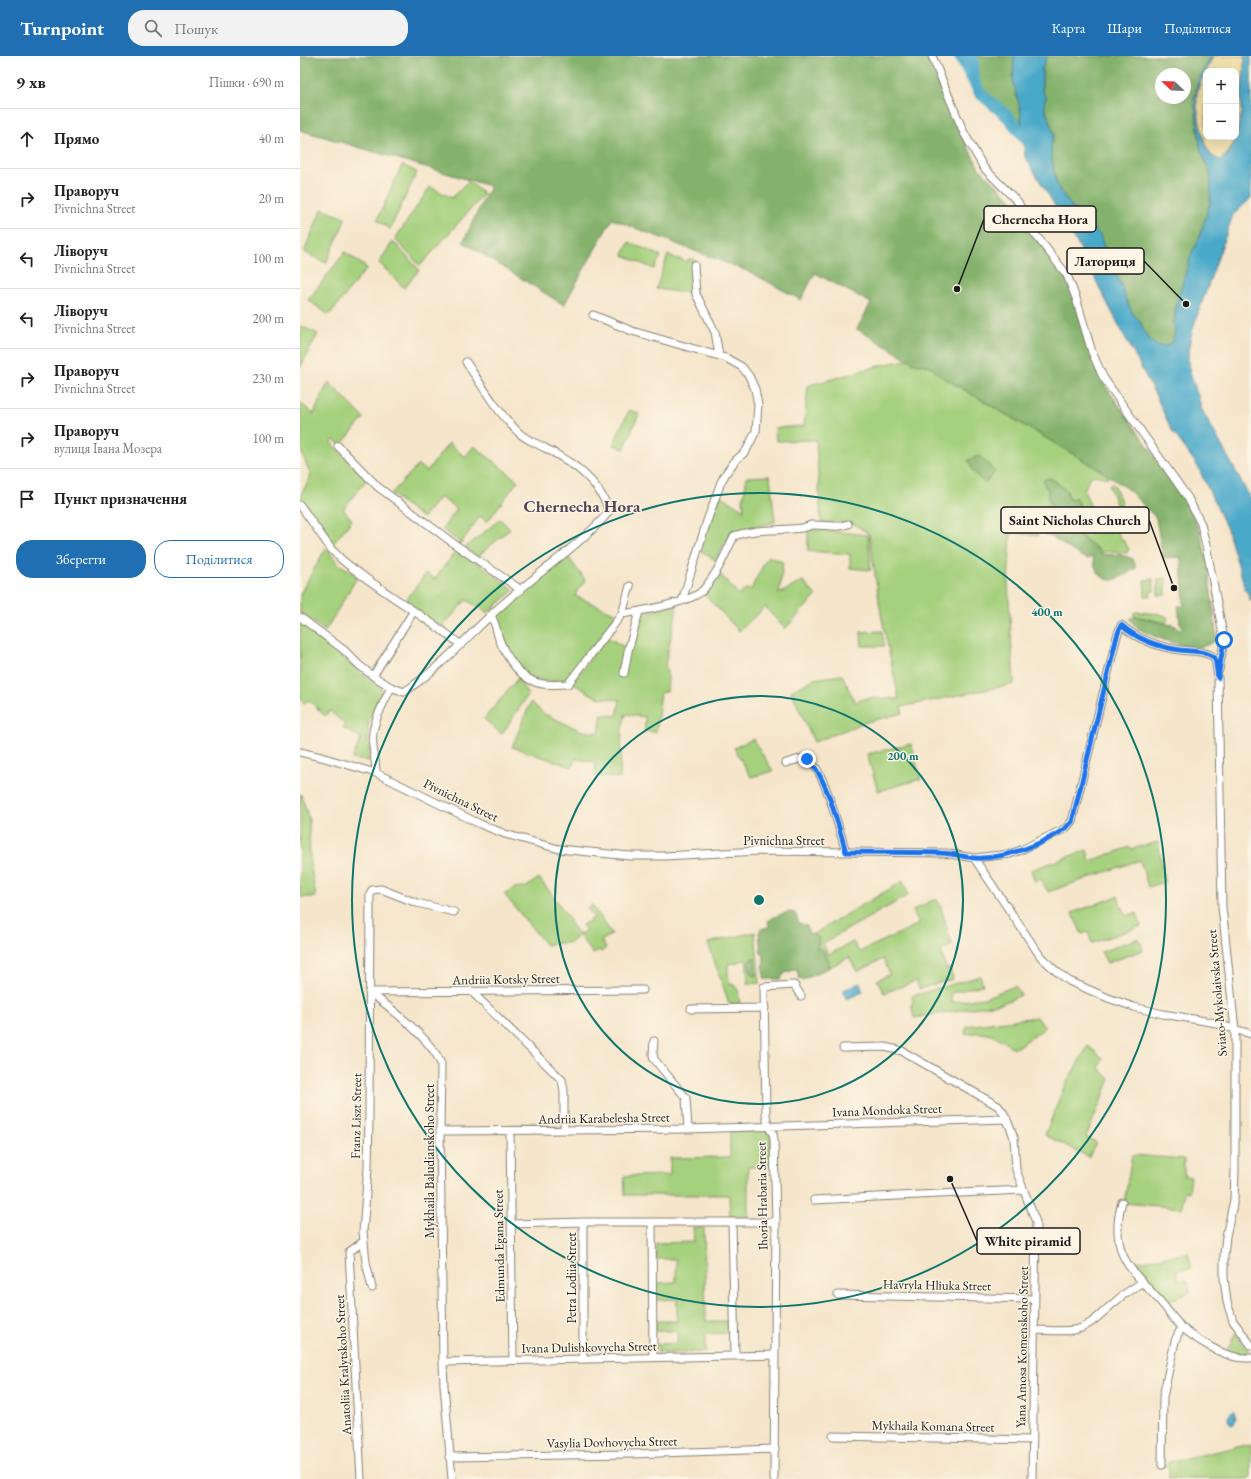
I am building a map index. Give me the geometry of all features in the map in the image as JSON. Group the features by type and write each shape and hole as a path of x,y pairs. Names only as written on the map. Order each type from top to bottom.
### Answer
{"street":[{"path":"932,56 964,133 984,168 1018,202 1028,225 1066,275 1076,298 1092,352 1103,377 1188,498 1201,524 1224,640 1218,678"},
{"path":"694,265 696,294 715,332 719,355"},
{"path":"593,315 632,331 726,358 742,367 749,376 755,389 758,405 756,431 746,451 735,461 721,482 682,601"},
{"path":"300,617 344,650 373,676 391,687 404,692 414,686 461,645 491,616 582,538 609,511 597,489 582,471 564,458 527,439 518,432 500,412 466,362"},
{"path":"338,446 378,487 453,543 521,590"},
{"path":"300,505 331,549 341,559 461,645"},
{"path":"622,614 639,612 693,598 703,590 718,570 734,536 744,532 803,528 811,525 841,527 848,524"},
{"path":"491,616 494,620 505,652 517,668 529,680 542,684 568,684 622,614 630,586"},
{"path":"373,676 413,612"},
{"path":"624,673 628,651 639,612"},
{"name":"Pivnichna Street","path":"300,752 321,756 376,772 480,824 505,834 559,848 630,856 664,856 760,851 944,853 974,858 1010,854 1022,850 1066,828 1072,822 1117,636 1121,625 1131,634 1143,640 1179,650 1211,655 1215,658 1218,678"},
{"name":"Sviato-Mykolaivska Street","path":"1218,678 1222,907 1235,1030 1234,1193 1226,1236 1224,1278 1227,1302 1233,1320 1251,1345"},
{"path":"376,772 373,732 379,712 391,687"},
{"path":"786,762 803,758 813,763 827,792 846,852"},
{"path":"974,858 1041,957 1069,981 1108,998 1134,1007 1163,1014 1211,1022 1251,1034"},
{"name":"Franz Liszt Street","path":"372,1288 361,1242 368,1139 369,899 372,890 381,889 417,902 454,912"},
{"name":"Ihoria Hrabaria Street","path":"774,1479 776,1222 774,1139 768,1126 766,1114 764,987 794,985 801,996"},
{"name":"Andriia Kotsky Street","path":"369,992 643,990"},
{"path":"471,991 562,1080 564,1091 564,1130"},
{"name":"Mykhaila Baludianskoho Street","path":"369,992 382,1001 416,1031 432,1047 441,1064 440,1132 443,1362 449,1457 452,1479"},
{"path":"690,1009 765,1008"},
{"path":"654,1041 654,1059 686,1098 688,1129"},
{"name":"Yana Amosa Komenskoho Street","path":"843,1048 886,1047 902,1051 998,1106 1007,1119 1014,1138 1016,1170 1036,1222 1032,1479"},
{"name":"Ivana Mondoka Street","path":"768,1126 1007,1119"},
{"name":"Andriia Karabelesha Street","path":"440,1132 688,1129 768,1126"},
{"name":"Edmunda Egana Street","path":"510,1131 510,1224 513,1360"},
{"path":"814,1200 1023,1190"},
{"path":"1122,1202 1118,1216 1117,1228 1122,1254 1128,1264 1166,1307 1182,1328 1211,1347 1228,1355 1237,1358 1251,1358"},
{"path":"510,1224 583,1222 776,1222"},
{"name":"Petra Lodiia Street","path":"583,1222 583,1359"},
{"path":"652,1222 653,1357"},
{"path":"732,1223 735,1356 775,1355"},
{"name":"Anatoliia Kralytskoho Street","path":"361,1242 349,1252 361,1479"},
{"path":"1034,1330 1076,1330 1094,1320 1115,1301 1143,1282"},
{"name":"Havryla Hliuka Street","path":"838,1295 1035,1299"},
{"path":"1162,1465 1163,1397 1175,1341 1182,1328"},
{"name":"Ivana Dulishkovycha Street","path":"443,1362 735,1356"},
{"name":"Mykhaila Komana Street","path":"833,1436 1033,1440"},
{"name":"Vasylia Dovhovycha Street","path":"449,1457 630,1454 775,1449"}],"green space":[{"path":"300,56 927,56 961,134 979,168 1016,204 1065,277 1099,377 1184,497 1200,532 1207,560 1217,640 1202,647 1185,646 1144,632 1136,627 1130,619 1135,616 1176,626 1179,630 1183,627 1180,623 1178,606 1184,606 1181,559 1178,557 1163,558 1156,518 1129,490 1100,470 941,376 929,366 914,363 857,329 871,303 815,273 801,300 752,273 612,219 564,305 463,242 490,186 300,130"},
{"path":"961,56 1014,56 1013,81 1020,108 1023,138 1008,117 977,88 973,72"},
{"path":"1047,56 1211,56 1205,68 1203,68 1194,98 1201,151 1210,172 1210,203 1197,244 1192,252 1177,301 1173,341 1167,346 1157,346 1144,332 1140,321 1133,314 1126,300 1121,284 1109,263 1103,244 1091,226 1081,219 1061,192 1056,182 1051,146 1054,134 1044,106 1046,97 1042,90 1042,70"},
{"path":"402,165 417,172 390,229 377,220"},
{"path":"468,181 484,194 420,266 395,239 430,187 452,198"},
{"path":"322,209 345,218 326,263 304,252"},
{"path":"393,241 419,270 404,288 379,263"},
{"path":"629,242 661,256 654,269 623,255"},
{"path":"345,252 367,268 329,315 308,300"},
{"path":"668,255 688,262 688,259 694,259 694,294 656,289"},
{"path":"301,326 318,334 300,368 300,327"},
{"path":"914,359 928,363 937,368 946,379 1110,476 1108,478 1094,475 1089,478 1084,491 1095,517 1094,522 1110,522 1129,549 1127,553 1111,551 1101,552 1081,536 1069,533 1068,525 1080,506 1069,499 1067,491 1054,480 1049,490 1048,498 1051,506 1058,516 1041,531 1036,530 1020,516 1039,536 1011,532 1008,583 1014,684 901,707 903,713 863,723 814,742 791,691 814,679 842,675 855,702 867,698 899,699 881,614 869,534 851,522 848,524 821,522 816,440 776,441 775,428 804,426 808,386 881,365"},
{"path":"329,382 364,418 341,445 334,440 331,443 367,479 343,509 352,520 332,545 300,501 300,497 311,475 300,449 300,403 314,414"},
{"path":"629,410 639,414 624,449 613,445"},
{"path":"449,443 465,457 474,446 518,481 487,522 480,516 461,543 442,529 457,509 440,497 423,518 391,494 418,465 427,471"},
{"path":"980,456 995,472 985,483 973,472 968,460"},
{"path":"770,476 775,522 730,534 715,560 699,550 719,496 744,510 743,501 747,477"},
{"path":"1049,478 1054,480 1067,491 1069,499 1073,500 1075,497 1080,506 1069,520 1069,533 1081,536 1101,552 1100,554 1122,555 1133,559 1136,568 1117,579 1106,579 1097,571 1093,556 1088,559 1076,553 1054,538 1042,533 1041,531 1058,516 1050,503 1048,489 1045,487 1043,480"},
{"path":"1112,484 1115,486 1122,505 1117,507 1109,485"},
{"path":"500,519 510,529 477,557 465,548"},
{"path":"809,529 868,535 871,570 850,568 850,554 808,551"},
{"path":"326,548 339,564 358,576 325,631 300,612 300,594"},
{"path":"458,548 514,590 488,613 466,600 442,627 404,603 426,573 435,579"},
{"path":"566,554 586,581 578,589 575,596 617,614 566,681 544,682 532,678 523,672 516,664 505,645 496,615 555,566"},
{"path":"768,556 783,562 779,594 803,581 816,596 785,629 765,607 739,631 704,594 721,575 739,595 747,588 750,591"},
{"path":"1166,578 1166,595 1158,595 1158,579"},
{"path":"1153,579 1154,591 1150,592 1151,596 1145,596 1144,580"},
{"path":"676,605 677,608 665,665 668,677 667,692 661,692 656,732 645,731 645,717 626,714 622,728 620,778 595,776 596,762 575,759 572,767 512,747 531,702 544,714 582,731 599,733 602,714 617,716 620,700 596,697 572,683 607,637 626,648 640,614"},
{"path":"1135,612 1160,614 1166,616 1168,619 1165,623 1135,616 1133,614"},
{"path":"300,620 323,637 362,674 378,685 382,690 368,726 368,761 352,759 361,738 343,728 345,724 330,711 325,716 309,700 304,703 300,699"},
{"path":"882,631 884,646 862,646 861,632"},
{"path":"518,678 528,695 502,734 484,719"},
{"path":"753,739 773,771 751,777 734,748"},
{"path":"911,744 921,779 878,791 867,754"},
{"path":"300,794 302,796 309,820 310,862 316,897 300,897"},
{"path":"1158,842 1165,882 1148,887 1140,860 1048,892 1041,879 1035,882 1031,870 1087,850 1090,861 1130,847 1131,849"},
{"path":"539,878 559,904 579,935 569,943 546,945 504,894 515,888 525,888"},
{"path":"903,881 908,894 907,896 823,943 828,955 853,942 859,952 919,924 913,910 933,900 937,900 940,904 952,945 941,951 946,969 950,968 953,979 919,989 916,981 884,993 877,980 890,974 883,959 857,972 849,957 828,968 829,960 817,949 819,938 815,934"},
{"path":"1118,896 1125,916 1137,913 1141,926 1092,943 1088,932 1082,934 1072,913"},
{"path":"592,905 612,934 601,941 606,948 601,952 598,950 593,954 579,935 586,930 582,925 594,918 587,908"},
{"path":"789,912 795,913 799,923 807,926 809,934 815,934 819,938 817,949 822,949 829,960 828,968 803,980 799,978 797,969 785,973 780,979 765,979 763,971 764,956 761,953 759,932 761,929 769,927 768,921 771,919"},
{"path":"755,932 760,983 747,984 746,960 728,964 728,978 730,984 733,984 738,990 740,1004 732,1005 729,1003 708,943"},
{"path":"1139,938 1143,950 1107,963 1101,952"},
{"path":"752,958 755,958 756,976 752,975 748,963"},
{"path":"980,976 983,985 951,993 952,1002 984,998 1015,986 1021,995 1003,1003 914,1018 911,1004 913,1002 912,996"},
{"path":"1037,1017 1045,1028 1014,1049 1002,1040 991,1035 980,1033 965,1034 967,1026"},
{"path":"1088,1046 1103,1058 1099,1068 1110,1079 1086,1137 1096,1142 1089,1157 1045,1135 1064,1087"},
{"path":"761,1130 767,1132 771,1137 772,1167 748,1167 748,1217 730,1216 729,1195 625,1195 624,1176 670,1175 670,1158 730,1157 730,1132"},
{"path":"1132,1155 1184,1159 1184,1176 1191,1177 1189,1192 1184,1191 1182,1208 1124,1203"},
{"path":"693,1227 704,1228 706,1321 728,1321 728,1333 705,1334 705,1352 658,1353 657,1344 677,1343 677,1331 656,1331 656,1321 677,1321 677,1299 656,1300 656,1283 676,1282 676,1259 656,1259 656,1243 694,1242"},
{"path":"1188,1253 1192,1268 1176,1270 1178,1281 1187,1280 1190,1292 1166,1302 1130,1263"},
{"path":"1235,1333 1248,1350 1247,1355 1242,1356 1227,1351"},
{"path":"1251,1444 1251,1479 1169,1479 1168,1462"}],"sand":[{"path":"1213,56 1245,56 1241,100 1242,112 1239,123 1239,68 1207,68"},
{"path":"1203,78 1203,136 1198,114 1197,98"},
{"path":"1204,140 1234,140 1230,150 1220,160 1211,155"}],"water":[{"path":"1014,56 1047,56 1042,70 1042,90 1046,97 1044,106 1054,134 1051,146 1056,182 1061,192 1081,219 1100,235 1109,263 1121,284 1126,300 1133,314 1140,321 1144,332 1157,346 1167,346 1173,341 1177,301 1192,252 1197,244 1210,203 1210,172 1201,151 1194,98 1199,79 1203,71 1203,78 1197,93 1197,106 1203,140 1204,140 1210,154 1220,160 1230,151 1235,140 1239,140 1245,56 1251,56 1251,198 1233,215 1194,325 1188,355 1190,371 1201,408 1251,499 1251,602 1245,588 1227,529 1197,465 1171,429 1157,398 1077,243 1064,226 1057,209 1025,157 1020,108 1013,81"},
{"path":"1211,56 1213,56 1207,68 1205,68"},
{"path":"860,983 863,992 846,999 843,990"},
{"path":"1232,1411 1234,1411 1236,1418 1234,1424 1231,1425 1228,1418"}],"waterway":[{"path":"960,56 980,93 1008,117 1033,148"},
{"path":"973,56 974,79"}],"place":[{"name":"Chernecha Hora","path":"957,289"},
{"name":"Латориця","path":"1186,304"},
{"name":"Saint Nicholas Church","path":"1174,588"},
{"name":"White piramid","path":"950,1179"}],"district":[{"name":"Chernecha Hora","path":"582,506"}],"route":[{"path":"807,759 813,763 827,792 846,852 944,853 974,858 1010,854 1047,838 1066,828 1072,822 1117,636 1121,625 1131,634 1143,640 1179,650 1211,655 1215,658 1218,678 1224,640"}]}
